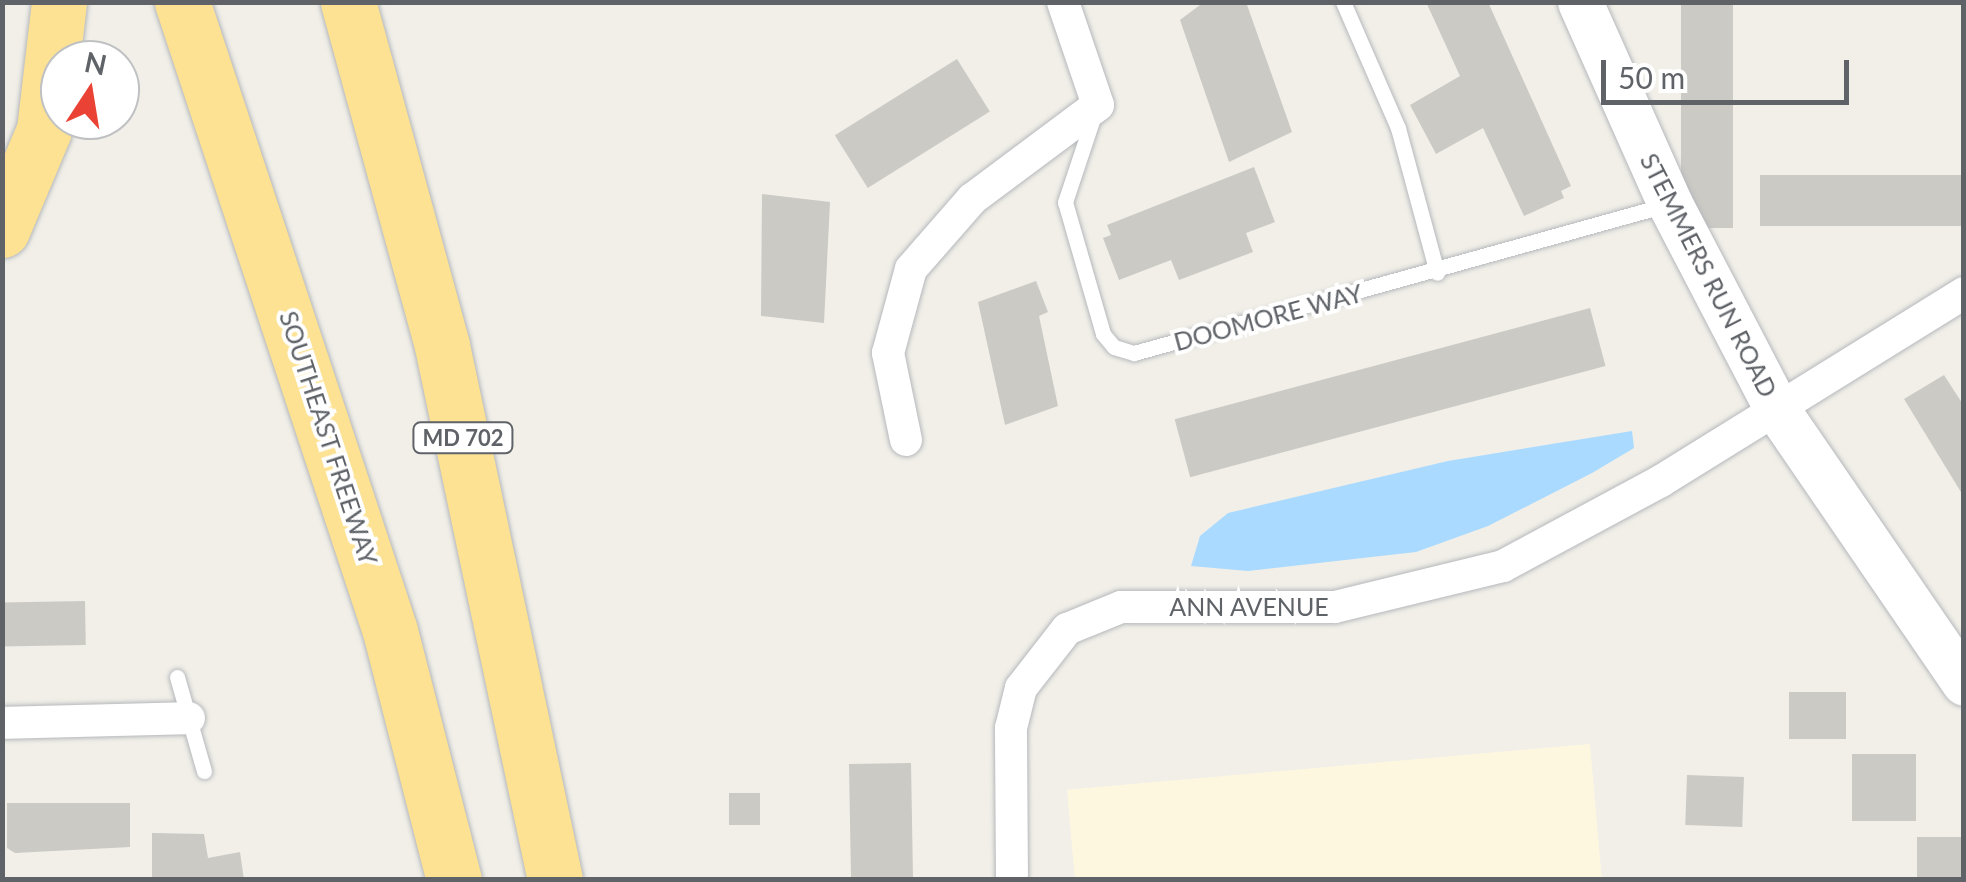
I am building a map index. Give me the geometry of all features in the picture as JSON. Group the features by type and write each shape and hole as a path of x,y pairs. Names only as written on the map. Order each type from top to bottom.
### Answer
{"highway":[{"path":"2,230 44,130 60,2"},
{"name":"SOUTHEAST FREEWAY","path":"182,2 390,630 454,880"},
{"name":"MD 702","path":"348,2 442,346 556,880"}],"street":[{"path":"906,440 888,353 911,269 972,199 1098,105 1063,2"},
{"name":"STEMMERS RUN ROAD","path":"1580,2 1670,204 1776,408 1964,683"},
{"name":"ANN AVENUE","path":"1012,880 1011,728 1021,688 1068,629 1121,607 1335,607 1457,581 1503,566 1599,516 1964,293"},
{"path":"2,723 189,718"}],"lane":[{"path":"1342,2 1398,128 1437,273"},
{"name":"DOOMORE WAY","path":"1098,105 1065,202 1102,334 1114,347 1134,352 1437,273 1670,204"},
{"path":"176,678 204,770"}],"shaded area":[{"path":"1590,744 1602,878 1075,880 1067,790"}],"water":[{"path":"1632,431 1634,448 1592,473 1488,526 1416,552 1248,571 1191,566 1200,536 1228,513 1448,461"}],"building":[{"path":"1204,2 1246,2 1292,132 1229,162 1180,20"},
{"path":"1426,2 1488,2 1571,186 1561,191 1564,198 1524,216 1483,128 1436,154 1410,105 1460,76"},
{"path":"1681,2 1733,2 1733,228 1681,228"},
{"path":"957,59 990,112 868,188 835,135"},
{"path":"1254,167 1275,222 1246,233 1253,252 1179,280 1171,260 1119,280 1103,238 1111,235 1107,225"},
{"path":"1760,175 1964,175 1964,226 1760,226"},
{"path":"762,194 830,202 824,323 761,316"},
{"path":"1036,281 1048,312 1039,316 1058,406 1005,425 978,302"},
{"path":"1590,308 1606,366 1190,477 1175,419"},
{"path":"1944,375 1964,406 1964,497 1904,399"},
{"path":"85,601 86,645 3,646 2,602"},
{"path":"1789,692 1846,692 1846,739 1789,739"},
{"path":"1852,754 1916,754 1916,821 1852,821"},
{"path":"911,763 913,880 851,880 849,764"},
{"path":"1687,775 1744,777 1742,827 1685,825"},
{"path":"729,793 760,793 760,825 729,825"},
{"path":"7,803 130,803 130,847 15,853 7,848"},
{"path":"152,833 204,834 208,858 240,852 244,880 152,880"},
{"path":"1917,837 1964,837 1964,880 1917,880"}]}
